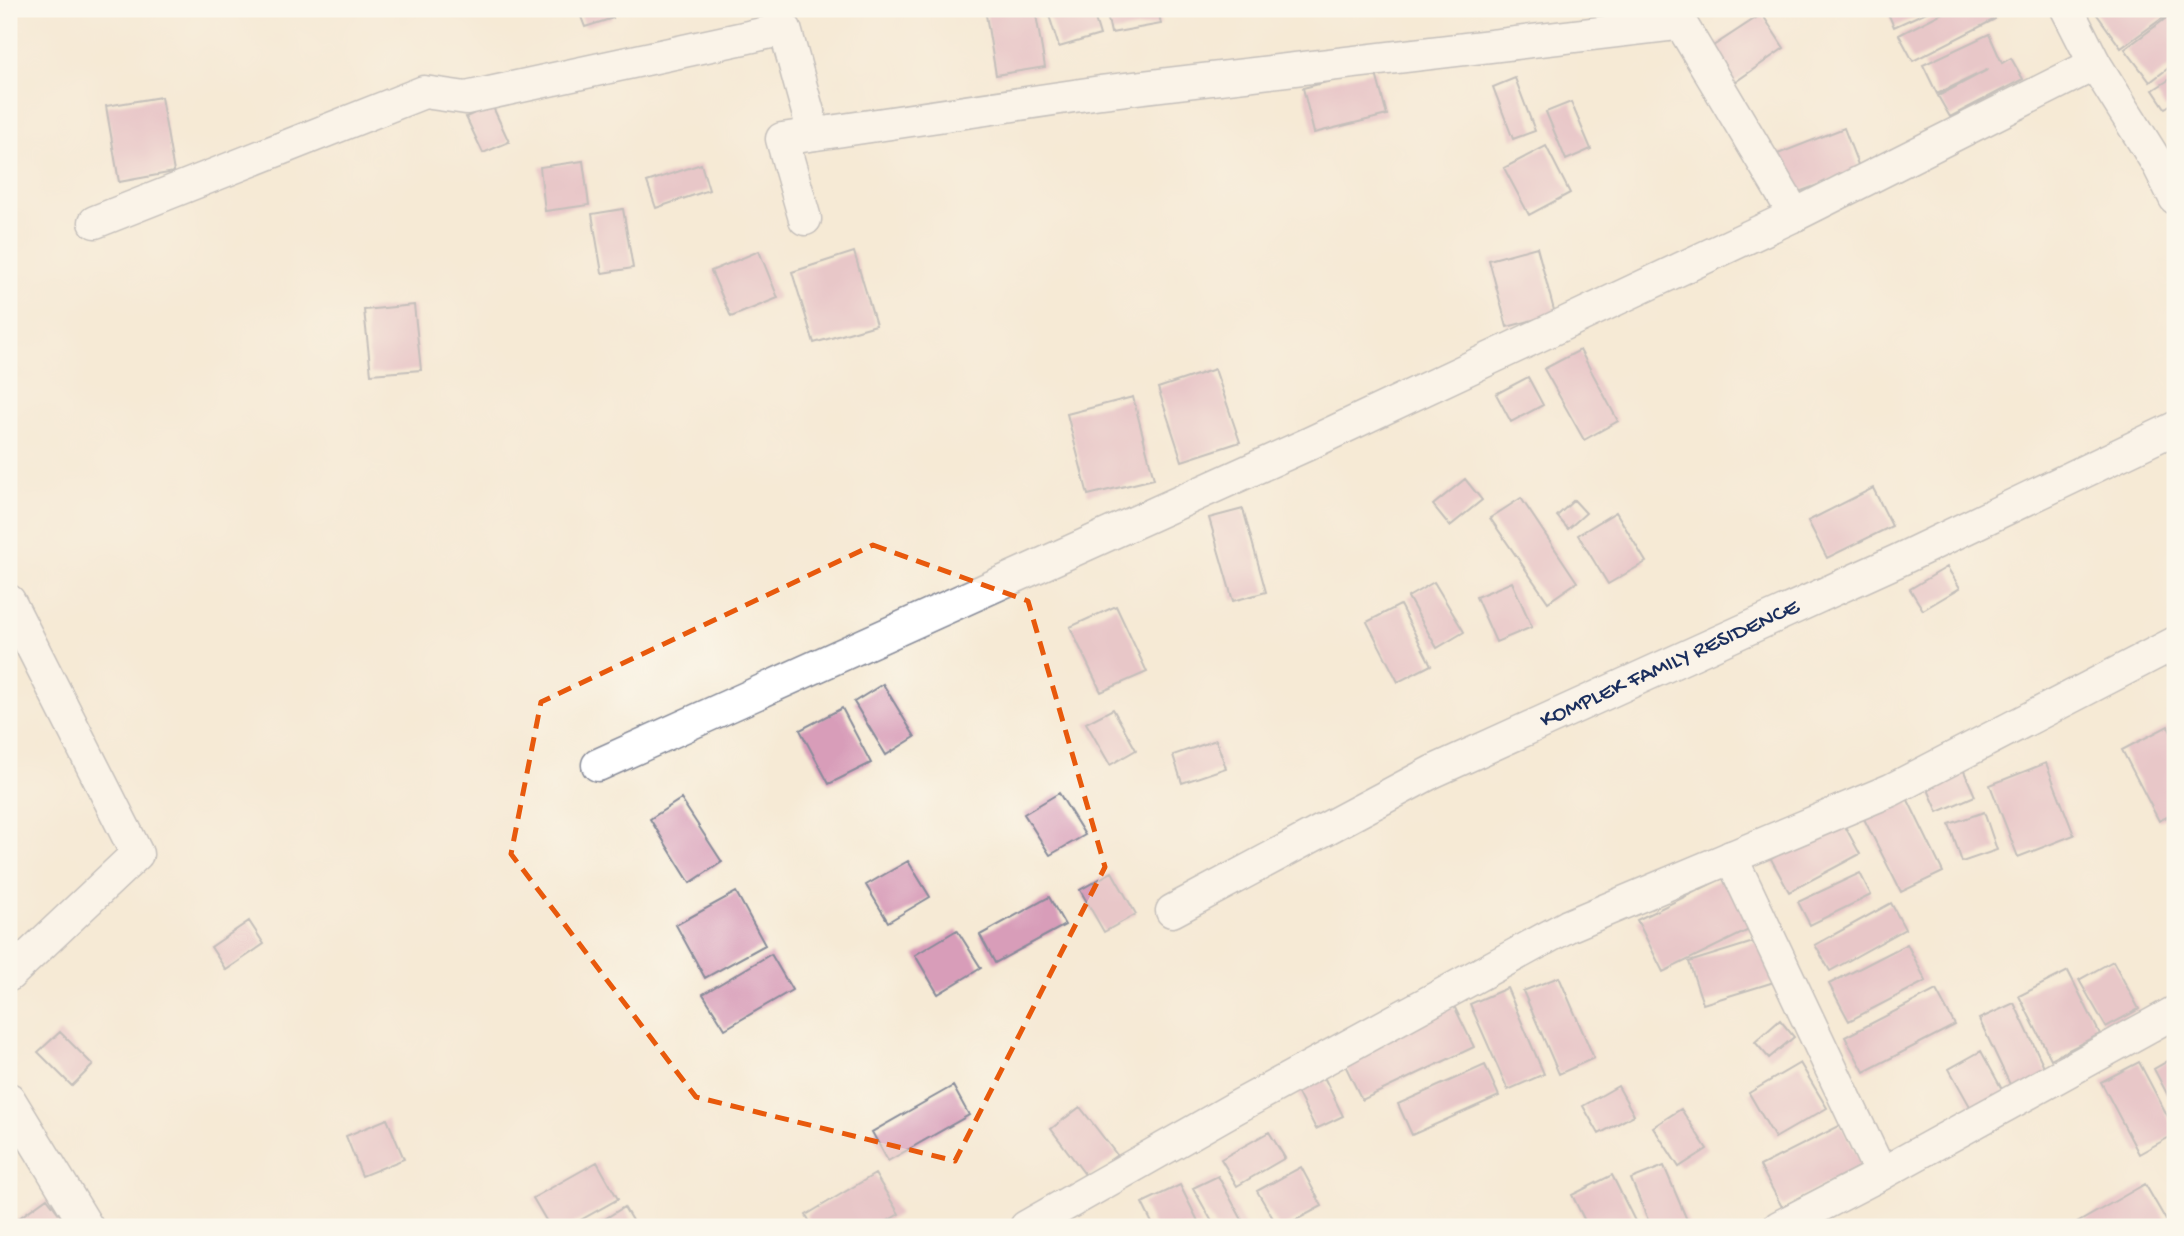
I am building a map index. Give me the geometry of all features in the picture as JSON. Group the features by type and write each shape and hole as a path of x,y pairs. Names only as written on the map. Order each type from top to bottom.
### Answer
{"street":[{"path":"2067,9 2095,64 2159,166 2175,198"},
{"path":"806,219 782,139 1101,92 1676,24 1683,27 1795,215"},
{"path":"95,222 424,92 466,98 785,29 814,134"},
{"path":"598,765 1306,445 1795,215 2095,64"},
{"name":"KOMPLEK FAMILY RESIDENCE","path":"1172,911 1432,772 1899,560 2175,428"},
{"path":"9,601 137,854 9,975"},
{"path":"1026,1227 1235,1108 1568,926 1891,790 2175,643"},
{"path":"1731,857 1881,1174"},
{"path":"1779,1227 2175,1012"},
{"path":"9,1100 87,1227"}],"highlighted area":[{"path":"873,545 1028,601 1105,867 955,1161 696,1097 511,854 541,702"}],"building":[{"path":"578,9 610,9 613,18 585,27"},
{"path":"985,9 1035,9 1045,67 996,75"},
{"path":"1047,9 1092,9 1100,35 1059,47"},
{"path":"1106,9 1158,9 1161,24 1111,33"},
{"path":"1658,9 1702,9 1664,23"},
{"path":"1886,9 1933,9 1894,27"},
{"path":"1950,9 1989,9 1995,19 1913,61 1899,35"},
{"path":"2093,9 2175,9 2121,48"},
{"path":"2173,13 2175,63 2150,82 2125,49"},
{"path":"1762,14 1784,48 1728,87 1704,52"},
{"path":"1989,34 2002,63 2011,58 2023,79 1950,117 1938,96 1989,69 1937,94 1923,65"},
{"path":"1375,70 1387,115 1314,133 1303,88"},
{"path":"2175,76 2175,102 2165,108 2153,90"},
{"path":"1515,78 1535,131 1513,139 1493,87"},
{"path":"161,97 174,172 119,182 106,106"},
{"path":"1571,102 1591,149 1566,160 1546,112"},
{"path":"492,105 509,142 483,153 466,117"},
{"path":"1844,128 1860,170 1790,195 1775,155"},
{"path":"1546,146 1570,193 1529,215 1504,168"},
{"path":"583,161 589,205 545,211 540,167"},
{"path":"701,164 709,190 656,208 647,182"},
{"path":"623,209 633,268 602,273 592,214"},
{"path":"1537,247 1555,314 1507,327 1489,260"},
{"path":"759,251 778,298 731,317 711,271"},
{"path":"854,252 876,325 814,343 792,272"},
{"path":"414,305 421,370 371,374 364,310"},
{"path":"1580,350 1618,421 1584,440 1544,369"},
{"path":"1215,369 1240,442 1182,461 1158,388"},
{"path":"1528,377 1543,405 1511,422 1496,394"},
{"path":"1133,397 1154,479 1088,495 1067,414"},
{"path":"1465,479 1482,500 1450,526 1433,505"},
{"path":"1873,488 1892,526 1827,558 1808,521"},
{"path":"1521,498 1577,582 1548,602 1490,518"},
{"path":"1574,500 1586,513 1568,529 1557,516"},
{"path":"1243,509 1266,592 1233,601 1209,518"},
{"path":"1616,512 1646,562 1608,584 1578,535"},
{"path":"1947,567 1960,588 1923,610 1910,589"},
{"path":"1434,582 1464,632 1437,648 1408,597"},
{"path":"1512,582 1532,627 1496,642 1476,597"},
{"path":"1400,605 1431,665 1398,682 1367,622"},
{"path":"1116,606 1147,672 1101,692 1070,627"},
{"path":"883,684 915,737 886,755 854,702"},
{"path":"842,708 871,763 829,784 800,730"},
{"path":"1113,709 1136,750 1110,765 1086,723"},
{"path":"2168,726 2175,740 2175,813 2159,821 2122,750"},
{"path":"1216,740 1226,768 1182,783 1173,755"},
{"path":"2046,763 2074,835 2018,857 1990,785"},
{"path":"1963,769 1975,796 1938,812 1926,785"},
{"path":"1059,793 1085,835 1050,855 1024,814"},
{"path":"1907,798 1943,872 1901,892 1864,819"},
{"path":"681,799 722,862 690,883 650,819"},
{"path":"1984,812 1997,850 1962,862 1949,824"},
{"path":"1842,821 1860,854 1789,892 1771,859"},
{"path":"908,861 930,897 888,922 866,885"},
{"path":"1112,872 1136,914 1104,932 1080,890"},
{"path":"1860,873 1871,895 1810,925 1798,902"},
{"path":"1727,876 1753,928 1663,972 1637,920"},
{"path":"736,892 765,945 705,978 676,925"},
{"path":"1049,897 1065,925 995,963 980,935"},
{"path":"1891,903 1905,929 1830,971 1815,945"},
{"path":"249,921 264,944 226,970 211,947"},
{"path":"957,930 981,968 938,994 915,955"},
{"path":"1760,940 1774,982 1703,1004 1689,962"},
{"path":"1907,944 1926,981 1849,1021 1829,984"},
{"path":"771,954 792,990 725,1029 703,994"},
{"path":"2113,961 2139,1009 2106,1027 2079,980"},
{"path":"2068,971 2100,1034 2051,1059 2019,996"},
{"path":"1559,977 1594,1058 1559,1074 1523,991"},
{"path":"1507,988 1544,1074 1508,1090 1470,1004"},
{"path":"1936,990 1955,1025 1864,1072 1845,1037"},
{"path":"2014,1003 2050,1079 2015,1095 1979,1019"},
{"path":"1454,1006 1474,1047 1362,1100 1342,1059"},
{"path":"1780,1020 1794,1037 1769,1058 1755,1042"},
{"path":"60,1032 93,1065 72,1086 38,1052"},
{"path":"1981,1051 2004,1093 1972,1110 1949,1069"},
{"path":"2175,1057 2175,1109 2154,1069"},
{"path":"2139,1062 2175,1134 2139,1154 2101,1082"},
{"path":"1800,1063 1827,1108 1775,1138 1749,1093"},
{"path":"1485,1065 1499,1096 1412,1135 1398,1104"},
{"path":"1323,1075 1343,1116 1316,1129 1295,1088"},
{"path":"953,1086 969,1115 888,1161 872,1132"},
{"path":"1618,1086 1634,1115 1599,1134 1583,1106"},
{"path":"1080,1107 1117,1155 1087,1177 1051,1129"},
{"path":"1681,1109 1707,1149 1679,1167 1653,1127"},
{"path":"387,1119 404,1159 362,1176 346,1136"},
{"path":"1841,1125 1862,1165 1782,1207 1760,1166"},
{"path":"1269,1132 1285,1158 1237,1186 1221,1159"},
{"path":"597,1162 618,1199 568,1227 550,1227 533,1198"},
{"path":"1664,1166 1690,1227 1651,1227 1631,1179"},
{"path":"1301,1167 1322,1206 1283,1227 1278,1227 1257,1191"},
{"path":"875,1174 899,1214 877,1227 813,1227 806,1215"},
{"path":"1612,1175 1638,1227 1588,1227 1572,1195"},
{"path":"1218,1176 1246,1227 1215,1227 1193,1188"},
{"path":"9,1181 16,1188 9,1197"},
{"path":"2145,1184 2170,1227 2070,1227"},
{"path":"1180,1185 1201,1227 1154,1227 1142,1203"},
{"path":"47,1198 69,1227 19,1227 15,1221"},
{"path":"624,1207 636,1227 592,1227"}]}
